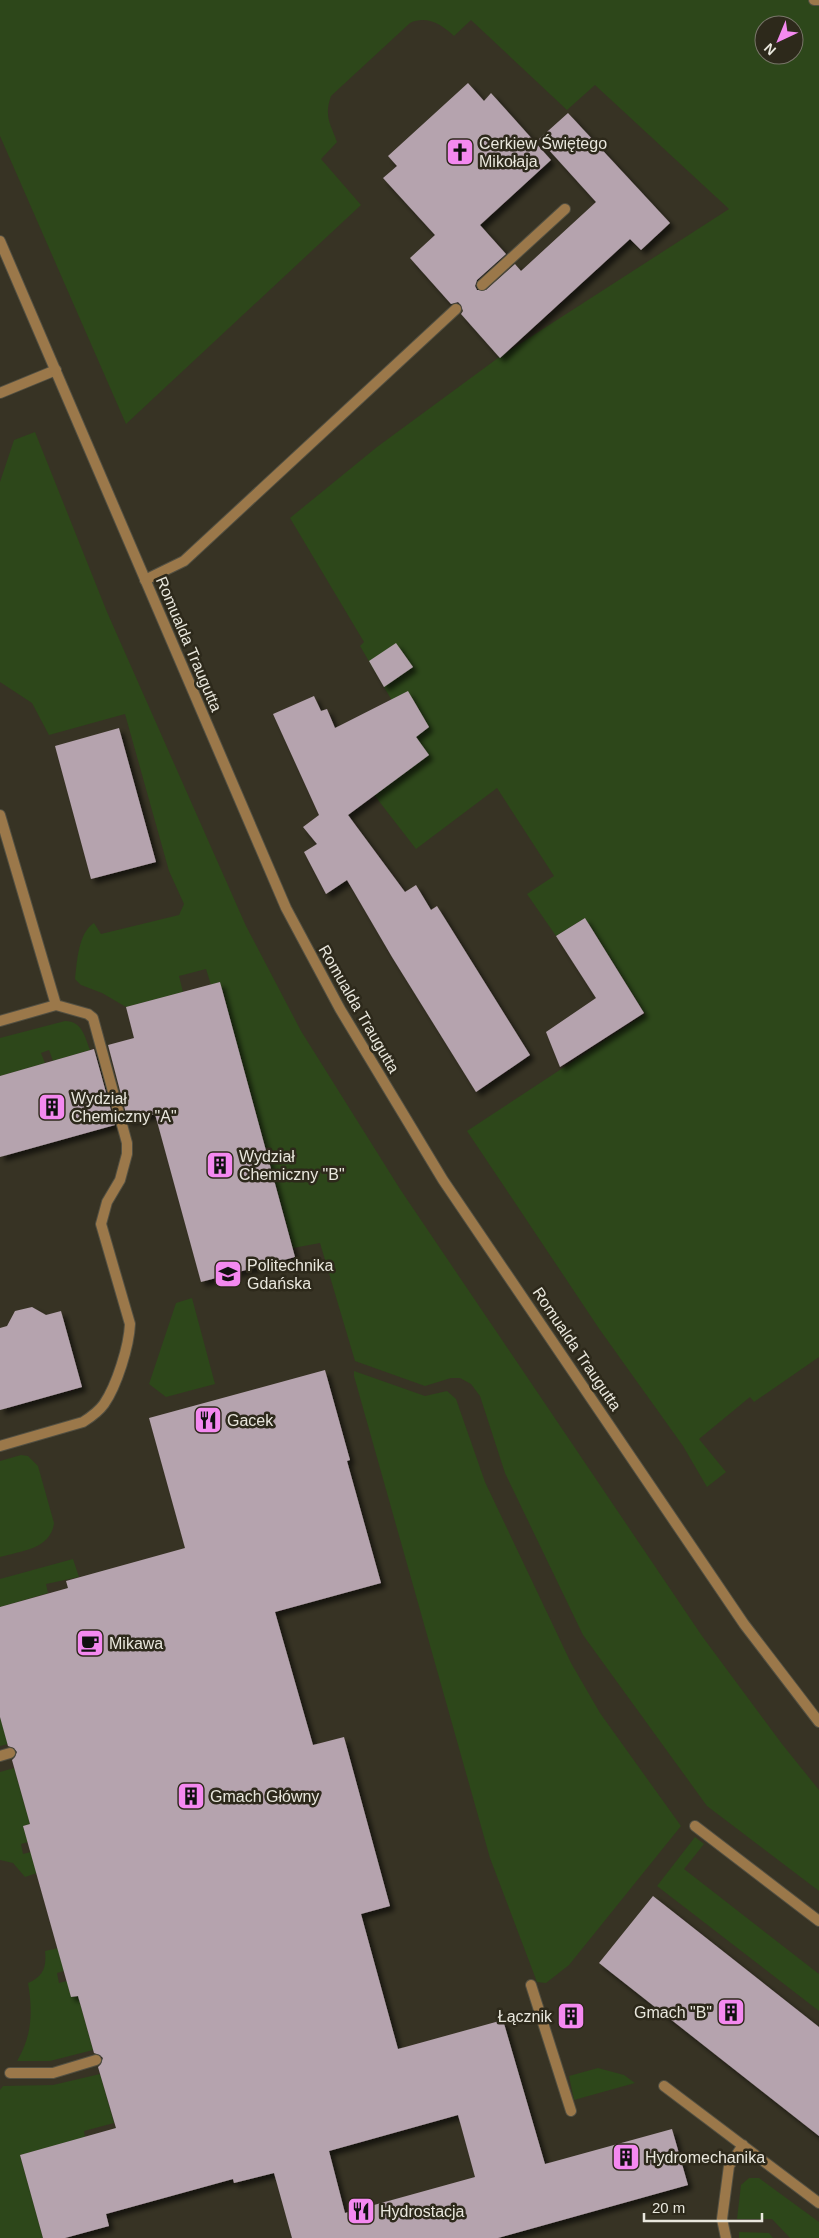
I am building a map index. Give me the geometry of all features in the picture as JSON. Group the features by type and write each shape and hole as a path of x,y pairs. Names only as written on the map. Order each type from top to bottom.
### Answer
{"street":[{"path":"814,0 819,0"},
{"path":"482,285 564,209"},
{"name":"Romualda Traugutta","path":"0,241 286,908 340,1009 443,1180 744,1624 819,1722"},
{"path":"144,580 184,561 456,309"},
{"path":"0,393 56,370"},
{"path":"0,815 56,1006"},
{"path":"0,1021 56,1006 88,1014 93,1018 128,1143 120,1180 107,1202 101,1224 130,1324 129,1337 114,1383 104,1405 83,1422 0,1446"},
{"path":"695,1826 819,1921"},
{"path":"531,1986 571,2112"},
{"path":"10,2073 53,2073 96,2060"},
{"path":"664,2086 819,2203"},
{"path":"726,2238 722,2219 729,2166 743,2145"}],"green space":[{"path":"0,0 819,0 819,1357 754,1402 750,1397 699,1439 726,1472 707,1487 683,1446 600,1330 467,1131 645,1014 585,918 556,936 527,894 554,876 497,788 416,849 361,778 414,738 360,646 364,642 290,518 377,447 498,358 729,209 595,85 567,110 471,20 454,36 434,22 422,20 410,23 331,96 329,103 329,119 337,142 321,159 361,205 126,424 0,136"},
{"path":"35,432 107,612 246,926 301,1031 400,1189 702,1636 782,1744 819,1790 819,1891 707,1806 583,1635 505,1473 480,1396 471,1384 460,1378 451,1378 425,1386 355,1361 320,1243 293,1248 220,982 211,985 206,969 179,976 183,992 126,1007 102,993 81,985 75,979 81,941 94,923 101,934 179,915 184,904 169,871 125,714 49,735 32,703 0,682 0,482 14,440"},
{"path":"65,1021 79,1027 90,1050 53,1061 49,1050 41,1053 45,1063 0,1076 0,1038"},
{"path":"192,1298 215,1384 166,1397 149,1384 176,1303"},
{"path":"354,1371 425,1396 447,1391 456,1399 485,1482 571,1663 600,1713 681,1826 569,1965 546,1983 537,1982 490,1858"},
{"path":"21,1455 28,1456 38,1466 54,1523 52,1532 41,1544 34,1548 0,1557 0,1461"},
{"path":"73,1559 79,1577 46,1584 48,1593 0,1607 0,1579"},
{"path":"0,1717 8,1744 0,1746"},
{"path":"14,1768 30,1824 23,1826 28,1842 21,1844 23,1854 31,1852 37,1873 25,1877 13,1863 0,1860 0,1772"},
{"path":"695,1837 704,1844 684,1869 819,1974 819,2011 657,1886"},
{"path":"58,1948 64,1971 57,1973 59,1983 67,1981 71,1997 78,1996 93,2050 50,2061 17,2061 26,2042 30,2024 28,1983 37,1978 43,1971 45,1951"},
{"path":"598,2068 624,2075 635,2083 574,2100 569,2076"},
{"path":"100,2074 114,2123 84,2131 85,2137 20,2155 43,2238 0,2238 0,2090 3,2086 53,2085"},
{"path":"749,2178 759,2178 819,2222 819,2238 790,2238 772,2219 737,2219 741,2185"},
{"path":"739,2232 769,2233 773,2238 739,2238"}],"building":[{"path":"468,83 484,101 491,93 551,160 480,225 506,254 477,280 475,286 477,290 486,290 515,264 521,271 596,202 539,139 568,113 670,223 641,250 630,239 500,358 461,314 463,311 461,305 458,302 451,304 410,258 435,235 383,178 397,166 388,156"},
{"path":"396,643 413,667 384,687 369,661"},
{"path":"408,691 429,727 416,737 429,755 348,815 405,892 416,885 431,910 437,906 530,1055 476,1092 392,957 347,880 326,894 304,852 317,844 303,827 319,815 273,714 314,696 321,711 327,709 335,728"},
{"path":"119,728 156,862 91,879 55,746"},
{"path":"585,918 644,1013 560,1067 546,1032 596,998 556,936"},
{"name":"Wydział Chemiczny \"B\"","path":"220,982 295,1257 201,1282 155,1114 128,1121 108,1045 134,1038 126,1007"},
{"name":"Wydział Chemiczny \"A\"","path":"94,1049 115,1125 0,1157 0,1076"},
{"path":"32,1307 46,1315 61,1311 82,1387 0,1410 0,1328 7,1326 15,1311"},
{"name":"Gmach Główny","path":"325,1370 350,1460 347,1461 381,1583 275,1612 313,1745 344,1737 390,1906 361,1914 398,2049 503,2020 545,2164 672,2129 688,2185 498,2238 292,2238 274,2173 234,2183 233,2179 106,2214 109,2226 65,2238 43,2238 20,2155 116,2128 98,2067 103,2058 94,2053 78,1996 71,1997 23,1826 30,1824 12,1760 17,1752 14,1748 8,1746 0,1717 0,1607 68,1588 66,1581 185,1548 149,1418","holes":["458,2115 475,2177 345,2213 329,2151"]},
{"name":"Gmach \"B\"","path":"653,1896 819,2027 819,2136 599,1963"}],"place":[{"name":"Cerkiew Świętego Mikołaja","path":"460,152"},
{"name":"Wydział Chemiczny \"A\"","path":"52,1107"},
{"name":"Wydział Chemiczny \"B\"","path":"220,1165"},
{"name":"Politechnika Gdańska","path":"228,1274"},
{"name":"Gacek","path":"208,1420"},
{"name":"Mikawa","path":"90,1643"},
{"name":"Gmach Główny","path":"191,1796"},
{"name":"Gmach \"B\"","path":"731,2012"},
{"name":"Łącznik","path":"571,2016"},
{"name":"Hydromechanika","path":"626,2157"},
{"name":"Hydrostacja","path":"361,2211"}]}
